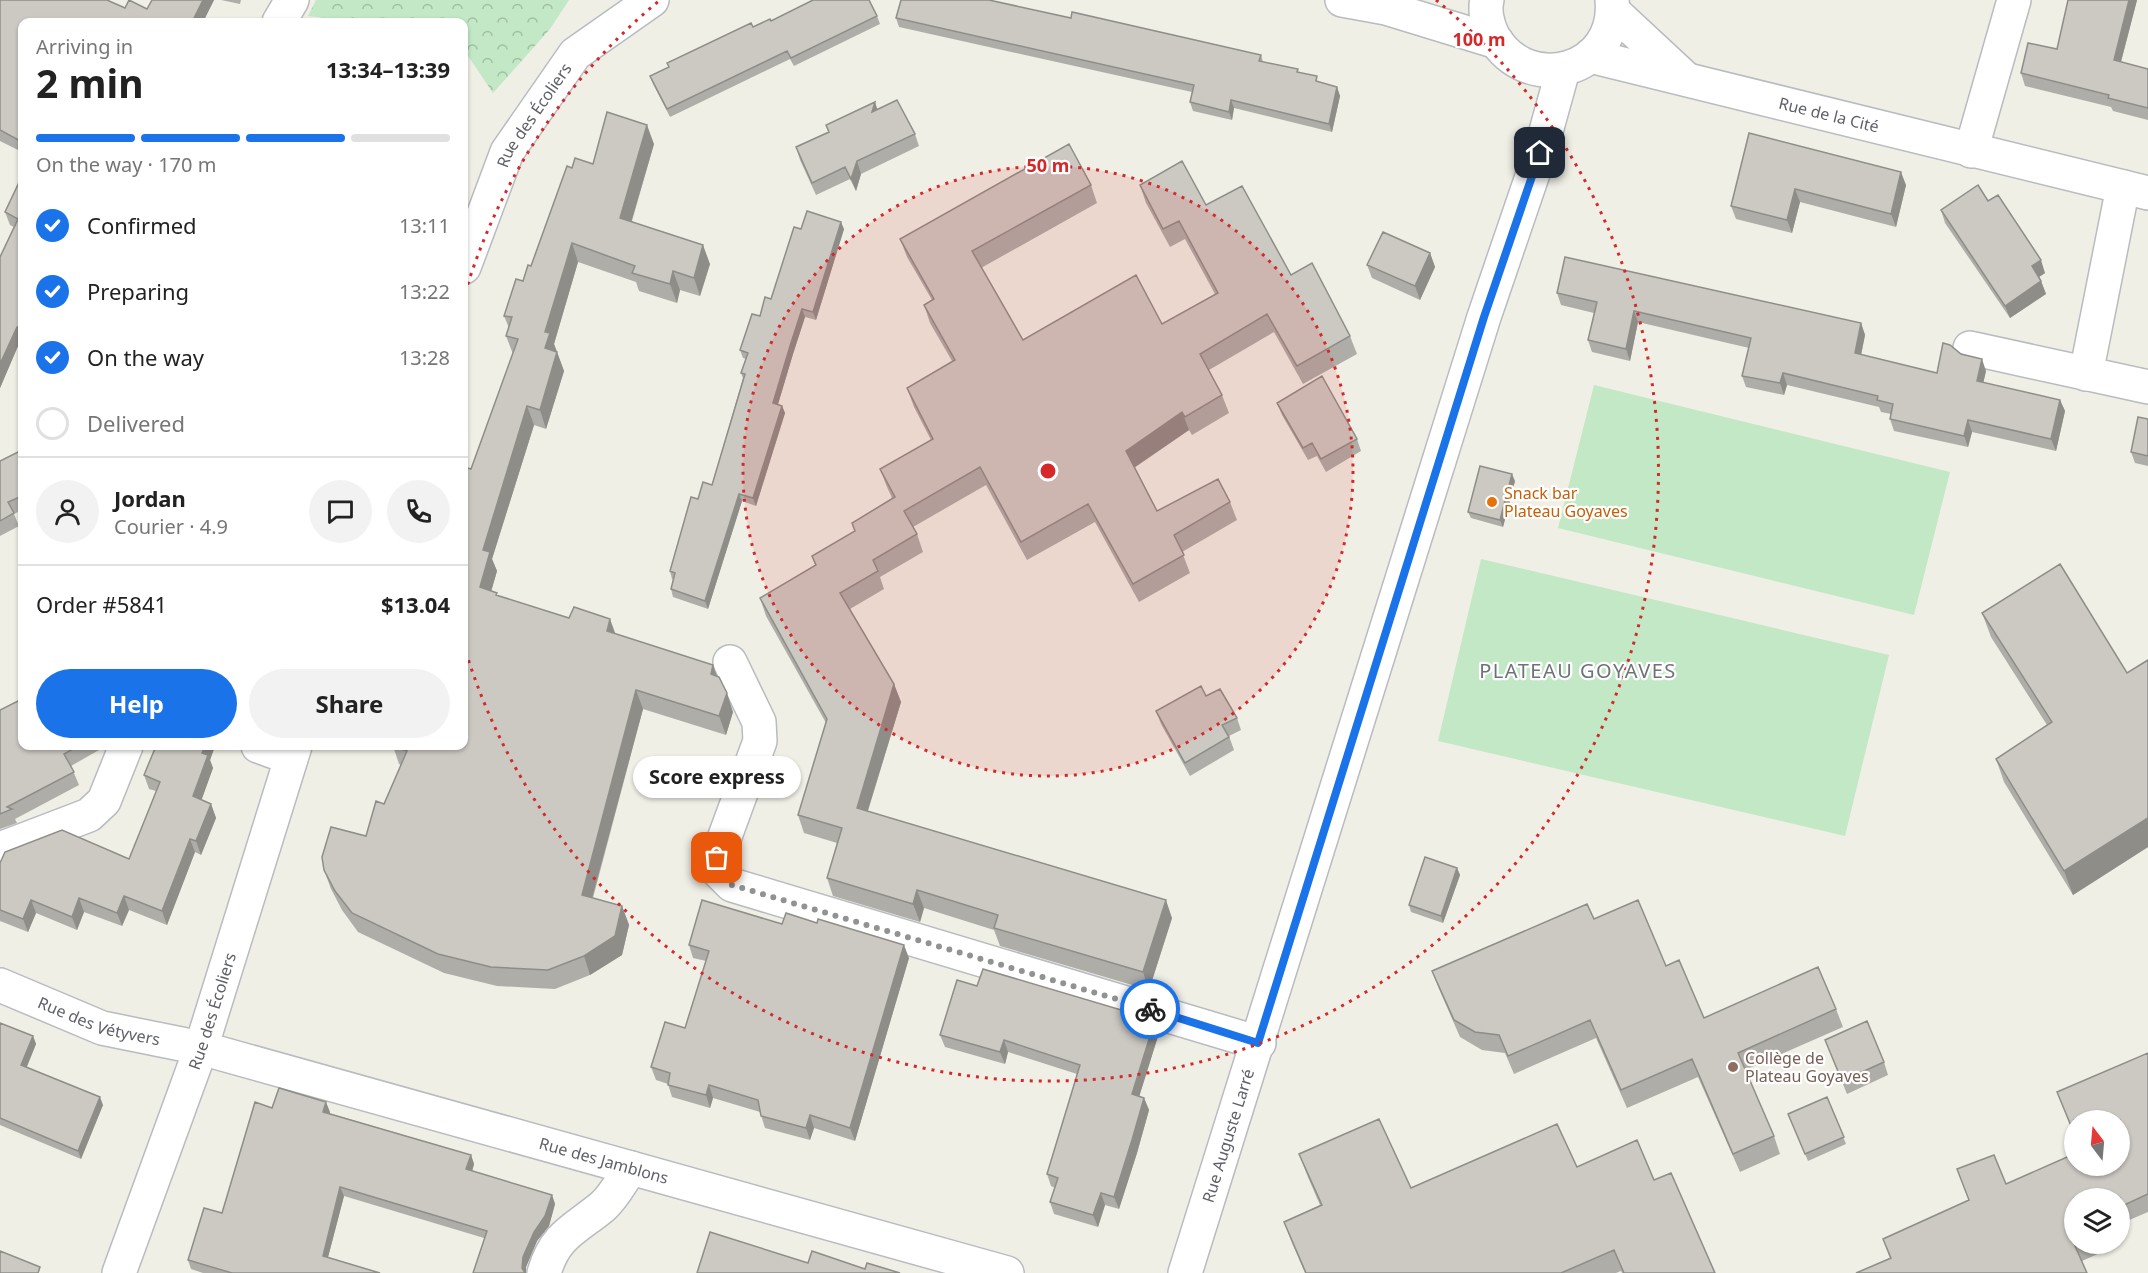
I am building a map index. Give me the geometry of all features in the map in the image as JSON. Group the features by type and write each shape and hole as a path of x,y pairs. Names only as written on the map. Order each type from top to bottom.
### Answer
{"street":[{"path":"281,18 292,0"},
{"name":"Rue des Écoliers","path":"468,256 507,152 568,63 575,54 652,0"},
{"path":"1342,0 1396,4 1497,42"},
{"path":"1486,0 1489,27 1497,42"},
{"path":"1971,151 2014,0"},
{"name":"Rue de la Cité","path":"1612,5 1686,78"},
{"name":"Rue Auguste Larré","path":"1185,1273 1484,317 1540,153 1576,63 1603,42 1612,5"},
{"name":"Rue de la Cité","path":"1497,42 1501,49 1518,63 1540,71 1576,63 1686,78 1971,151 2136,190 2086,374"},
{"path":"1970,348 2148,387"},
{"path":"730,662 759,722 760,741 717,858 719,872 732,885 1258,1043"},
{"path":"0,849 88,815 104,801 124,750"},
{"name":"Rue des Écoliers","path":"118,1273 201,1048 293,752"},
{"name":"Rue des Vétyvers","path":"0,985 102,1028 201,1048"},
{"name":"Rue des Jamblons","path":"201,1048 1007,1273"},
{"path":"544,1273 550,1251 574,1227 604,1205 631,1168"}],"green space":[{"path":"316,0 569,0 550,29 493,93 468,56 468,18 308,16"},
{"path":"1594,385 1950,472 1914,615 1558,528"},
{"path":"1481,559 1889,655 1845,836 1438,741"}],"building":[{"path":"0,0 107,0 125,8 129,0 147,9 152,0 203,0 194,18 18,18 18,140 0,130"},
{"path":"813,0 869,0 877,16 791,58 787,51 667,109 650,76 669,67 667,63 751,23 753,27 770,19 771,21"},
{"path":"901,0 989,0 1071,18 1072,12 1261,55 1259,61 1298,69 1297,72 1317,76 1316,81 1337,87 1329,124 1231,100 1229,112 1190,102 1194,85 896,18"},
{"path":"2068,0 2129,0 2114,60 2148,69 2148,108 2108,98 2109,95 2021,73 2028,43 2057,49"},
{"path":"897,100 915,134 857,161 851,179 845,167 812,183 796,147 829,132 826,125 875,102 872,112"},
{"path":"607,112 647,125 620,218 703,245 694,278 673,271 670,284 632,273 635,266 572,243 545,332 550,333 545,348 557,352 540,410 527,406 483,550 490,552 480,587 497,593 496,595 569,618 574,607 610,619 607,631 713,665 711,674 719,677 727,693 719,716 636,690 582,895 622,906 615,936 584,956 548,970 491,967 438,954 352,913 335,891 324,870 322,857 331,827 366,836 376,801 384,804 407,751 404,750 468,750 468,468 471,469 518,339 506,336 512,317 504,316 516,279 523,281 528,265 531,266 567,166 572,168 575,158 593,164"},
{"path":"1749,133 1901,172 1891,214 1795,189 1787,220 1731,206"},
{"path":"1069,144 1091,185 972,251 1023,340 1136,275 1162,324 1218,293 1179,221 1163,229 1140,185 1182,161 1206,205 1242,186 1291,275 1312,263 1350,336 1297,366 1267,314 1200,354 1222,395 1185,417 1182,412 1126,451 1157,511 1218,479 1230,502 1174,535 1184,555 1133,584 1088,504 1021,542 980,467 904,511 917,534 873,560 878,571 840,593 894,684 857,808 1166,900 1143,972 994,928 998,915 917,890 913,904 827,878 842,828 798,815 827,719 760,598 816,565 812,556 855,531 852,523 895,497 880,469 933,439 907,388 955,360 924,305 934,299 900,239"},
{"path":"18,184 18,219 5,212"},
{"path":"1978,185 1988,201 1998,195 2041,260 2032,266 2041,281 2005,306 1941,210"},
{"path":"807,211 841,222 813,312 802,309 790,346 773,403 782,406 753,498 739,494 705,601 671,589 675,573 670,571 691,497 698,499 703,482 712,485 745,374 741,373 748,353 740,350 752,314 760,316 765,297 771,299 794,227 801,229"},
{"path":"18,219 18,328 0,364 0,257"},
{"path":"1383,232 1430,253 1415,286 1367,265"},
{"path":"1565,257 1861,323 1855,353 1937,373 1943,343 1950,345 1961,354 1982,359 1977,381 2060,400 2051,439 1968,420 1964,436 1890,419 1893,404 1877,400 1878,396 1783,373 1780,383 1742,376 1751,338 1634,311 1626,349 1588,340 1597,302 1557,293"},
{"path":"1322,376 1357,439 1321,459 1312,443 1303,448 1277,403"},
{"path":"2138,417 2148,419 2148,456 2131,452"},
{"path":"18,452 18,498 8,502 14,513 0,521 0,461"},
{"path":"1480,466 1512,474 1500,520 1468,512"},
{"path":"2060,564 2127,673 2148,660 2148,818 2064,871 1996,759 2052,722 1982,613"},
{"path":"1201,686 1206,696 1220,689 1237,718 1222,725 1229,737 1185,763 1156,711"},
{"path":"18,701 18,750 71,750 64,754 74,772 7,807 12,809 0,814 0,710"},
{"path":"154,750 203,750 202,753 208,755 193,796 211,804 196,841 190,839 162,911 124,896 117,913 79,898 72,917 31,900 23,919 0,910 0,863 5,852 62,830 129,859 160,782 144,775"},
{"path":"1425,857 1457,868 1441,916 1409,905"},
{"path":"702,900 782,924 786,913 817,923 818,919 904,945 850,1128 810,1115 806,1128 761,1116 758,1100 709,1085 706,1095 668,1085 670,1073 651,1067 665,1022 685,1028 709,951 689,945"},
{"path":"1638,900 1666,966 1679,960 1704,1018 1818,967 1836,1009 1738,1053 1774,1136 1733,1154 1692,1059 1621,1090 1590,1020 1508,1056 1499,1035 1475,1032 1454,1020 1432,971 1587,904 1594,919"},
{"path":"983,969 1155,1020 1132,1094 1144,1098 1114,1197 1101,1193 1093,1215 1050,1202 1058,1178 1047,1174 1080,1065 1004,1040 1000,1052 940,1035 957,980 977,986"},
{"path":"1867,1021 1884,1062 1842,1081 1825,1040"},
{"path":"0,1023 33,1036 21,1065 100,1097 78,1151 0,1118"},
{"path":"2148,1053 2148,1194 2130,1202 2130,1188 2064,1188 2064,1254 2079,1254 2087,1273 1856,1273 1891,1258 1883,1239 1969,1200 1957,1169 1994,1155 2006,1184 2064,1158 2064,1176 2130,1176 2130,1110 2064,1110 2057,1092"},
{"path":"279,1088 326,1102 323,1112 471,1155 466,1169 552,1195 545,1216 534,1232 523,1257 522,1268 525,1273 473,1273 487,1231 340,1187 323,1256 380,1273 232,1273 188,1260 204,1208 222,1213 255,1102 272,1108"},
{"path":"1827,1097 1844,1137 1805,1154 1788,1114"},
{"path":"1379,1119 1411,1188 1557,1124 1577,1167 1637,1140 1654,1180 1671,1173 1715,1273 1624,1273 1614,1250 1561,1273 1306,1273 1284,1222 1322,1205 1299,1154"},
{"path":"710,1232 808,1263 812,1251 865,1269 867,1263 900,1273 697,1273"},
{"path":"0,1251 40,1267 38,1273 0,1273"}],"way so far":[{"path":"717,858 719,872 732,885 776,900 910,937 1150,1009"}],"place":[{"name":"Snack bar Plateau Goyaves","path":"1492,502"},
{"name":"Score express","path":"717,858"},
{"name":"Collège de Plateau Goyaves","path":"1733,1067"}],"district":[{"name":"PLATEAU GOYAVES","path":"1578,671"}],"route":[{"path":"1150,1009 1258,1043 1484,317 1540,153"}]}
